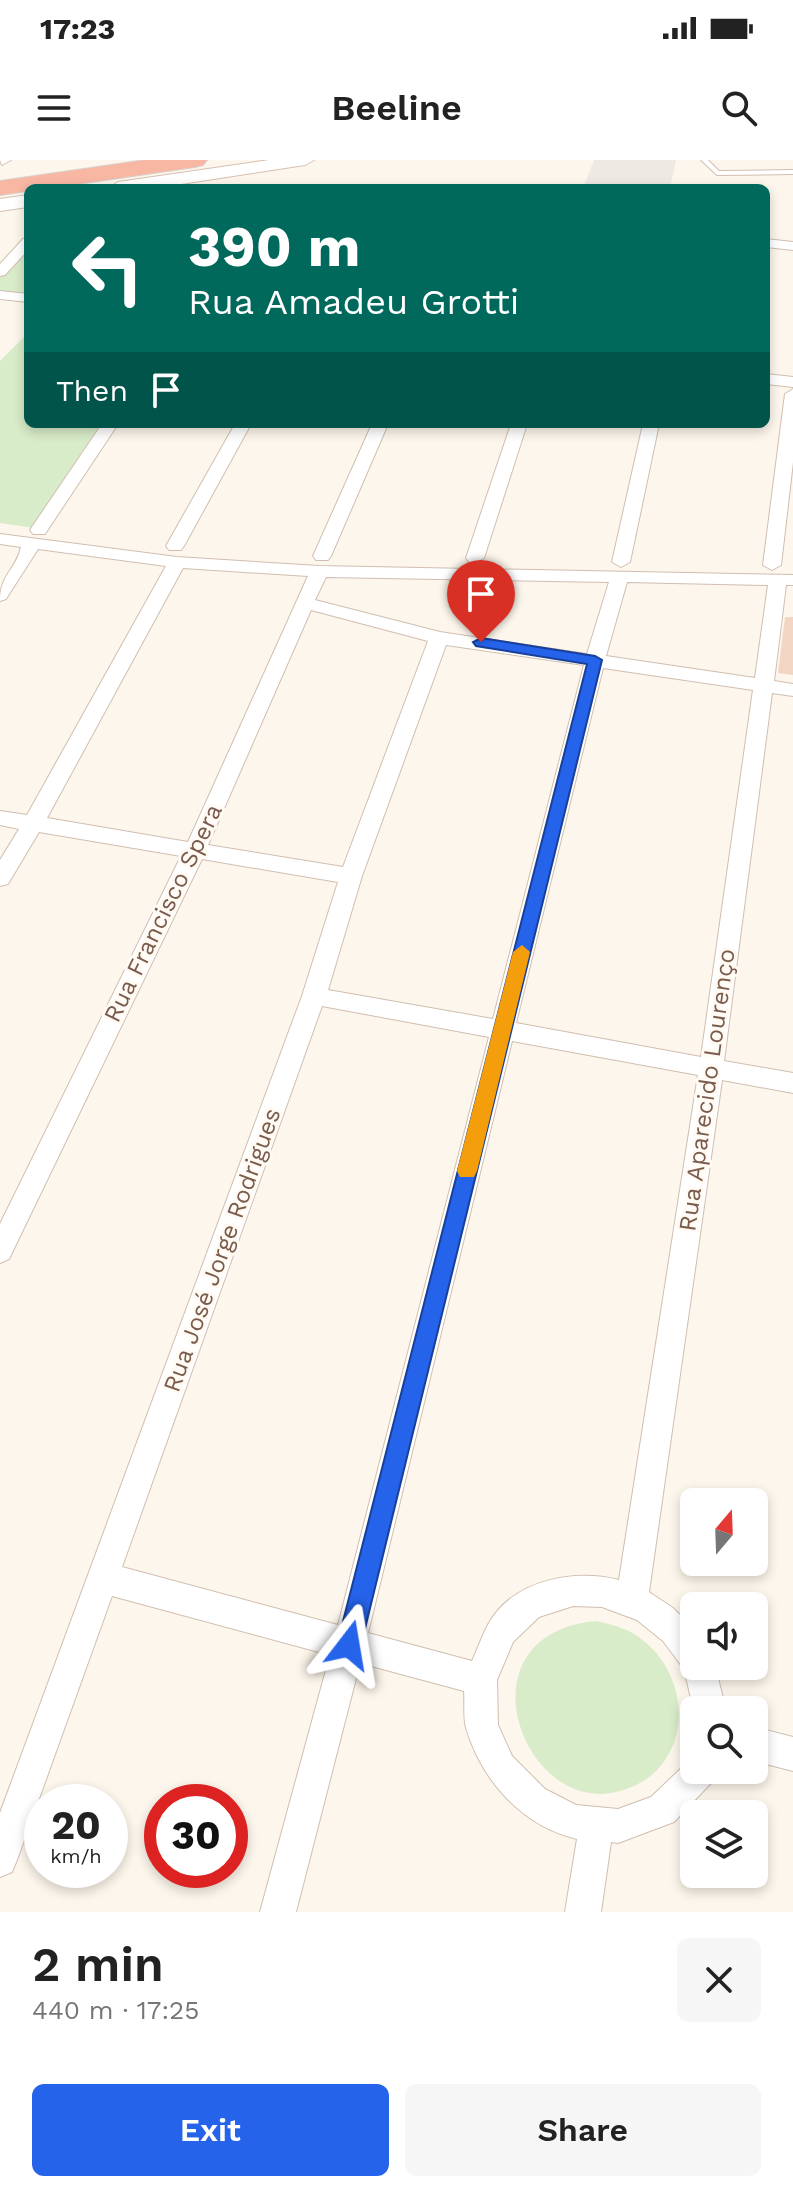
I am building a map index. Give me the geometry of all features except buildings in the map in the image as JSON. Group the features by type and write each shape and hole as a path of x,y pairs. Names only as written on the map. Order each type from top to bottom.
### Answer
{"highway":[{"path":"0,179 133,160"},
{"path":"28,184 195,160"},
{"path":"0,188 24,185"},
{"path":"0,195 24,193"}],"street":[{"path":"147,184 305,160"},
{"path":"0,205 24,202"},
{"path":"770,243 793,246"},
{"path":"0,272 24,246"},
{"path":"0,295 24,298"},
{"path":"770,379 793,382"},
{"name":"Rua Aparecido Lourenço","path":"632,1599 711,1069 764,685 784,573 793,394"},
{"path":"0,595 28,556 35,536 107,428"},
{"path":"0,878 33,824 241,428"},
{"name":"Rua Francisco Spera","path":"3,1238 195,850 307,603 378,428"},
{"path":"475,558 518,428"},
{"path":"278,1912 349,1645 595,660 621,569 650,428"},
{"path":"0,524 35,536 176,554 321,563 784,573"},
{"path":"0,539 35,536"},
{"path":"321,563 475,558 621,569"},
{"path":"307,603 439,638 793,690"},
{"name":"Rua José Jorge Rodrigues","path":"0,1860 314,996 351,876 439,638"},
{"path":"0,818 351,876"},
{"path":"314,996 793,1083"},
{"path":"103,1578 481,1679"},
{"path":"680,1638 670,1625 632,1599 600,1590 567,1590 537,1600 511,1619 491,1646 481,1679 479,1707 484,1737 496,1766 514,1791 538,1811 565,1825 595,1832 629,1830 660,1817 686,1795 692,1784"},
{"path":"768,1748 793,1754"},
{"path":"583,1912 595,1832"}],"lane":[{"path":"704,160 717,173 793,172"}],"shaded area":[{"path":"594,160 676,160 671,184 585,184"}],"green space":[{"path":"24,251 24,297 0,294 0,275"},
{"path":"24,337 24,428 101,428 34,528 0,523 0,361"},
{"path":"596,1621 628,1631 645,1642 666,1666 677,1696 678,1727 667,1757 647,1778 620,1791 585,1792 556,1778 533,1753 519,1721 516,1688 527,1657 553,1633"}],"slow traffic":[{"path":"467,1171 522,952"}],"route":[{"path":"349,1645 595,660 481,642"}]}
